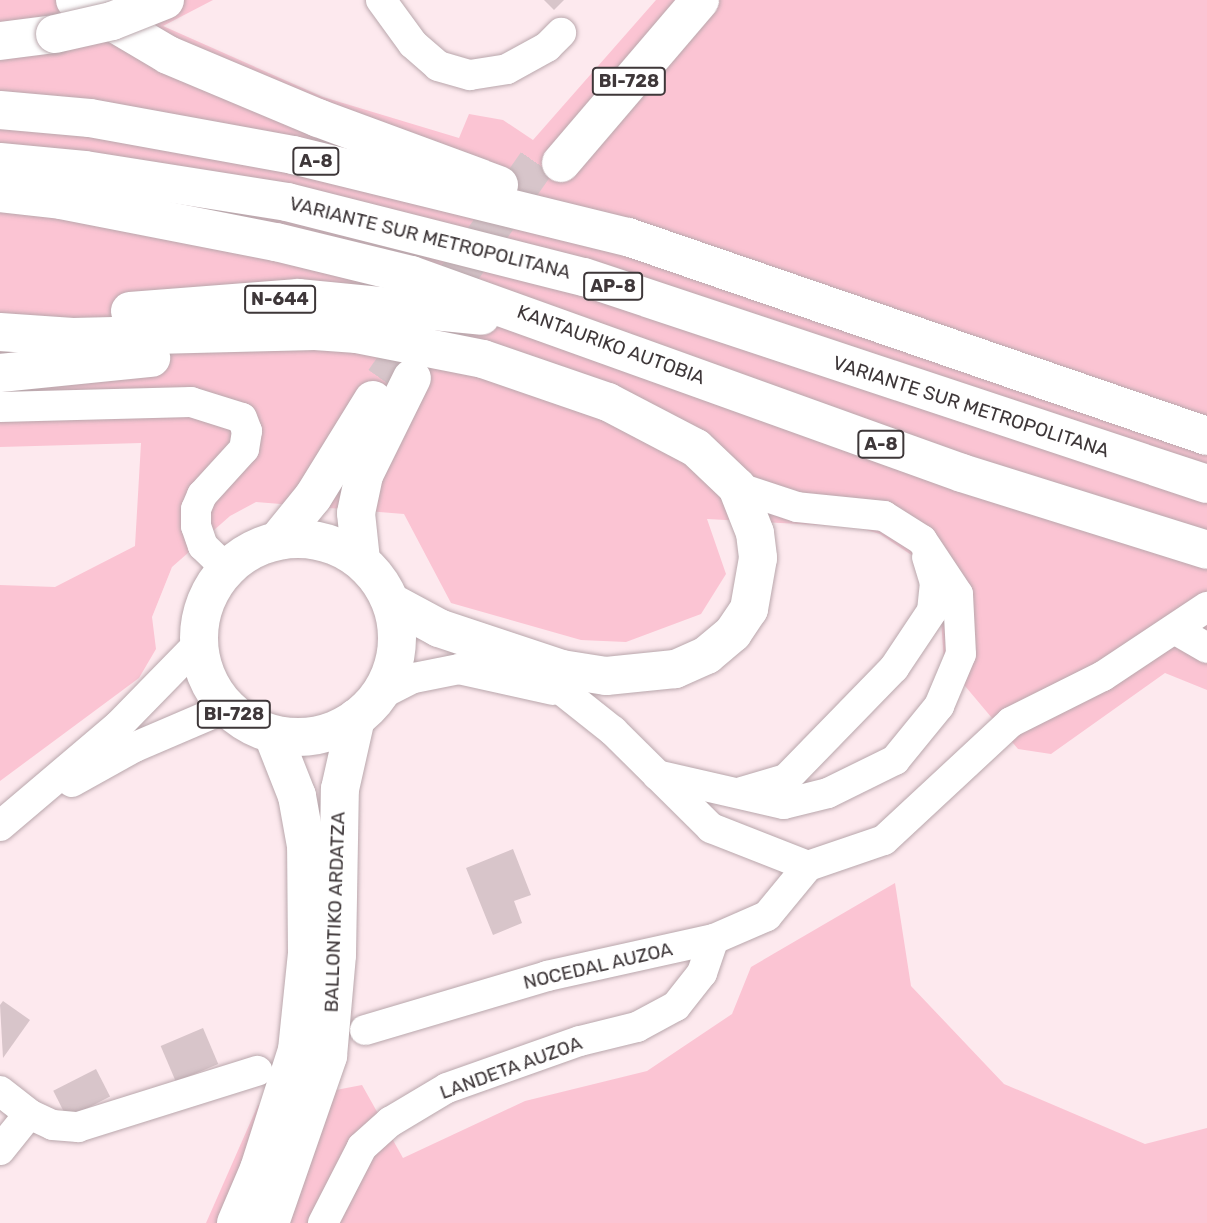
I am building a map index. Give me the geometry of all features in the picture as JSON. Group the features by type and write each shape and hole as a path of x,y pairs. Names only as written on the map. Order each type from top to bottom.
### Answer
{"main road":[{"path":"75,0 168,55 318,118 628,237"},
{"path":"0,41 55,34 112,21 165,0"},
{"name":"BI-728","path":"670,0 553,157 701,0"},
{"name":"A-8","path":"0,110 90,118 293,155 628,237 1207,436"},
{"name":"VARIANTE SUR METROPOLITANA","path":"0,162 85,170 287,202 534,264 1207,484"},
{"name":"KANTAURIKO AUTOBIA","path":"0,193 61,200 276,242 411,275 560,326 962,473 1207,550"},
{"name":"N-644","path":"0,324 299,298 560,326"},
{"path":"0,332 73,337 266,329 357,334 483,359 549,380 664,429 695,447 737,487 755,533 756,589 733,633 707,655 676,669 606,677 518,656 439,628 391,601"},
{"path":"0,373 204,352 352,351 421,357 549,380"},
{"path":"278,540 398,380 364,475 356,513 361,560"},
{"name":"BI-728","path":"307,538 336,545 361,560 391,601 398,634 394,666 368,707 331,732 302,738 273,735 248,724 226,708 202,668 198,644 204,603 226,568 250,550 278,540 307,538"},
{"name":"BALLONTIKO ARDATZA","path":"270,1223 328,1056 338,955 340,789 368,707"},
{"name":"BALLONTIKO ARDATZA","path":"236,1223 259,1168 297,1050 306,953 306,846 297,796 273,735"}],"street":[{"path":"382,0 413,44 438,66 470,75 507,69 547,47 561,33"},
{"path":"0,407 191,402 242,418 247,430 244,449 202,495 196,509 196,526 203,546 226,568"},
{"path":"657,775 730,794 784,804 828,793 895,760 939,706 961,654 958,594 922,540 884,516 797,507 737,487"},
{"path":"730,794 786,779 894,668 932,611 935,583 922,540"},
{"path":"518,656 570,695 711,828 808,866 884,840 1011,722 1103,677 1207,607"},
{"path":"1176,630 1207,648"},
{"path":"4,822 118,726 198,644"},
{"path":"368,707 414,678 459,669 570,695"},
{"path":"4,822 135,747 226,708"},
{"name":"NOCEDAL AUZOA","path":"365,1030 547,976 714,939 767,916 808,866"},
{"name":"LANDETA AUZOA","path":"323,1223 362,1147 390,1122 447,1088 580,1041 637,1027 676,1006 702,973 714,939"},
{"path":"0,1091 29,1114 53,1125 78,1127 257,1071"},
{"path":"0,1150 29,1114"}],"shaded area":[{"path":"0,0 213,0 163,26 323,97 459,138 469,114 503,120 533,140 656,0 1207,0 1207,690 1165,673 1051,754 1018,749 944,661 939,592 922,562 880,534 856,527 707,519 726,574 701,614 626,642 581,640 451,603 404,514 256,502 230,516 172,567 152,617 156,649 139,678 0,781 0,585 55,587 135,546 141,443 0,447"},
{"path":"895,883 911,986 1004,1084 1145,1144 1207,1128 1207,1223 206,1223 258,1105 362,1085 403,1158 525,1101 647,1071 732,1014 751,967"}],"building":[{"path":"544,0 564,0 554,10"},
{"path":"513,849 531,895 514,901 522,923 493,935 466,868"},
{"path":"3,1001 30,1020 3,1058 0,1005"},
{"path":"203,1028 218,1064 176,1082 161,1046"},
{"path":"96,1069 110,1097 67,1118 53,1091"}],"tunnel":[{"path":"384,381 546,150"}]}
